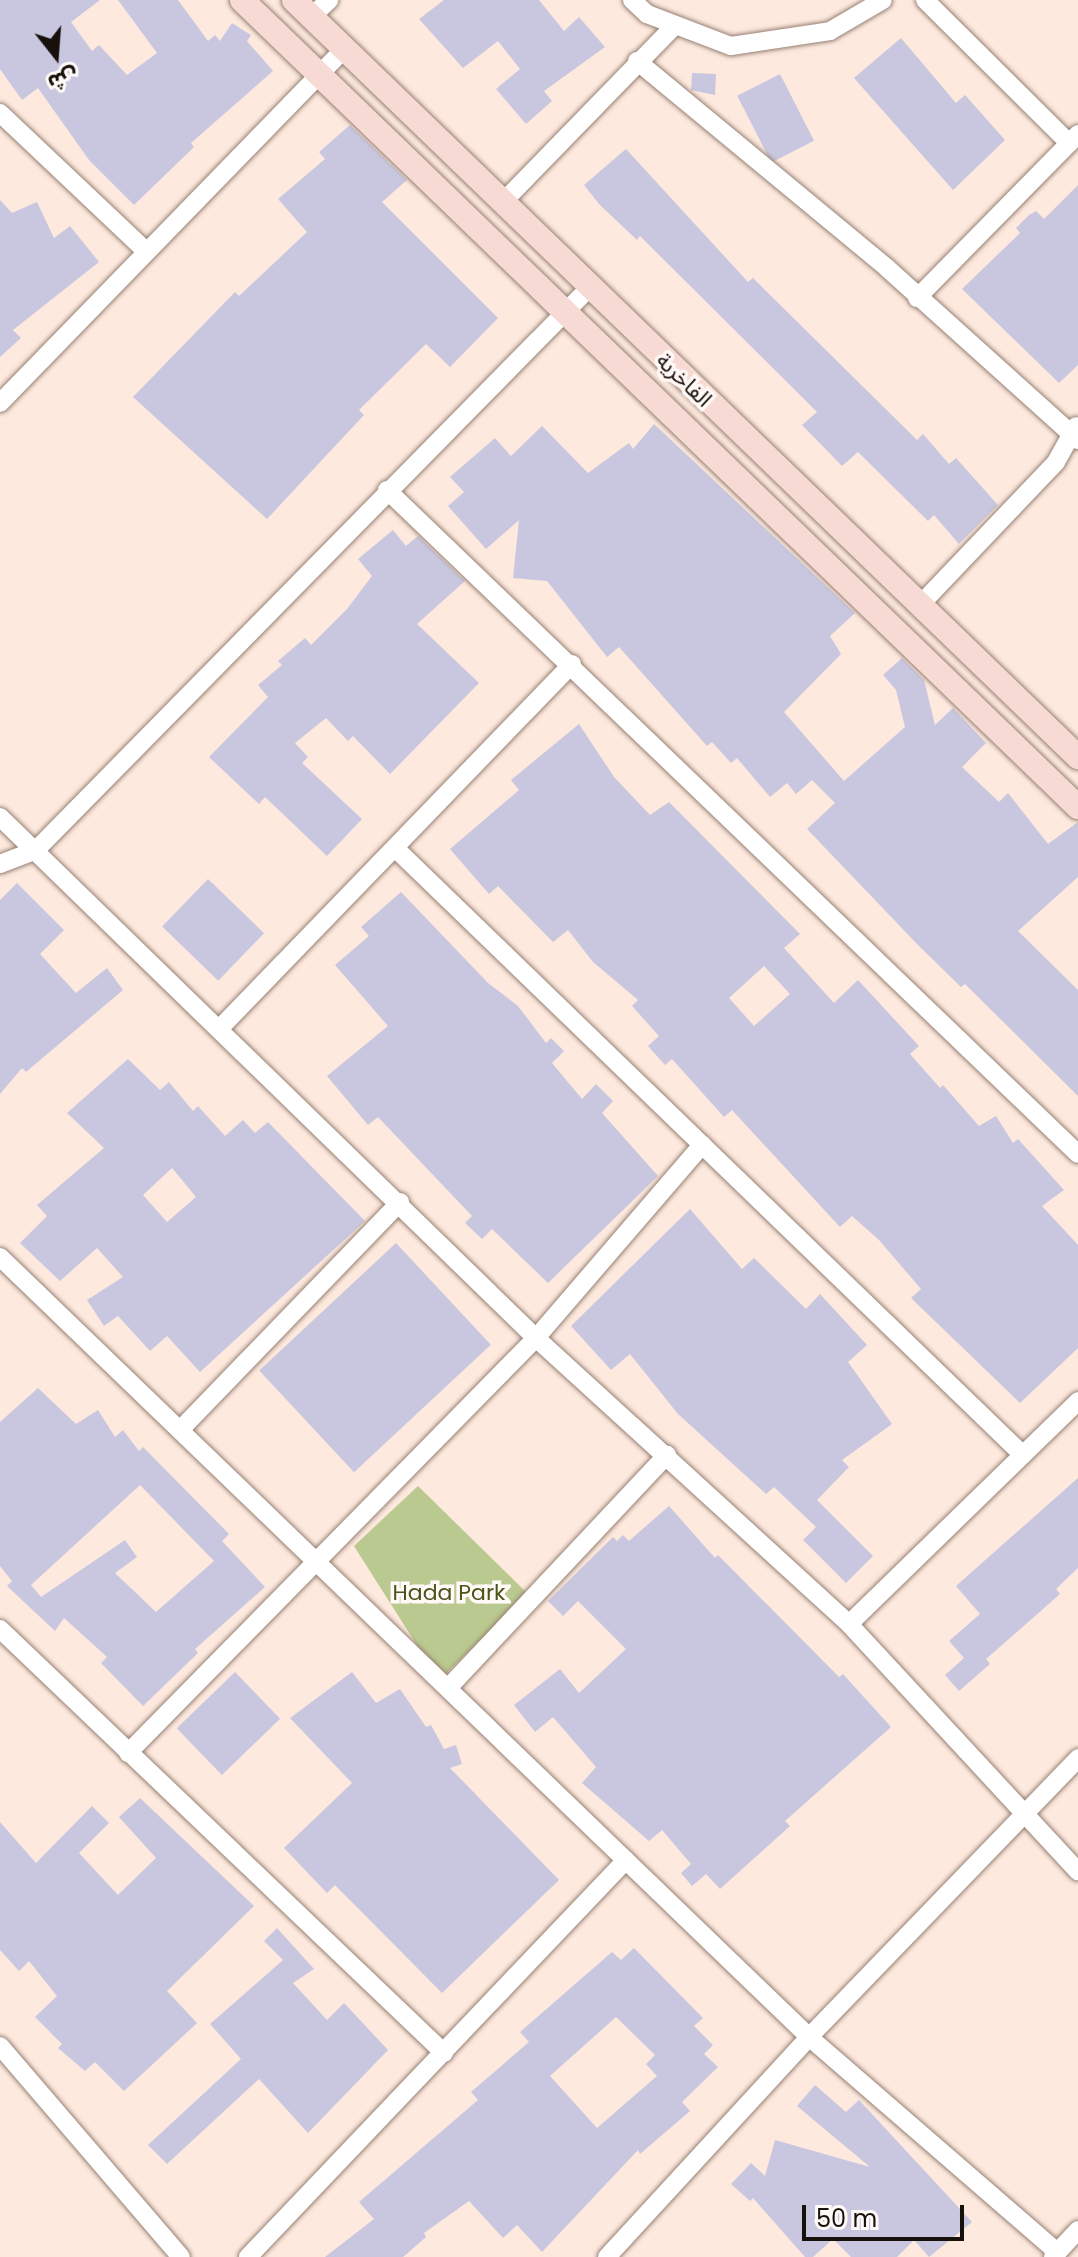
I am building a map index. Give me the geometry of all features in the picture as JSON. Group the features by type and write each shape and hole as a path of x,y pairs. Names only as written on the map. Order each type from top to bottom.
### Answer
{"street":[{"path":"242,0 1078,807"},
{"path":"632,0 647,14 731,46 830,31 883,0"},
{"path":"917,298 1074,139 925,0"},
{"name":"الفاخرية","path":"311,6 344,49 503,202 588,289 1078,757"},
{"path":"503,202 675,25"},
{"path":"0,403 146,251 322,77 344,49"},
{"path":"637,61 1075,432 1056,462 920,605"},
{"path":"0,113 146,251"},
{"path":"0,864 36,850 387,490 566,316 588,289"},
{"path":"387,490 572,664 1078,1154"},
{"path":"221,1027 572,664"},
{"path":"0,817 221,1027 536,1338 849,1624 1078,1871"},
{"path":"395,848 1023,1455"},
{"path":"128,1753 536,1338 702,1145"},
{"path":"180,1430 400,1202"},
{"path":"0,1257 809,2037 1055,2254 1078,2230"},
{"path":"849,1624 1078,1401"},
{"path":"448,1688 667,1455"},
{"path":"0,1629 444,2053"},
{"path":"607,2257 809,2037 1027,1815 1078,1758"},
{"path":"248,2257 626,1860"},
{"path":"0,2046 181,2257"}],"green space":[{"name":"Hada Park","path":"418,1486 528,1594 439,1680 354,1546"}],"building":[{"path":"0,0 100,0 71,22 92,51 99,45 127,75 157,53 118,0 178,0 208,41 215,35 220,41 232,23 251,35 247,41 273,71 191,143 194,147 134,205 89,160 38,88 22,100 0,69"},
{"path":"444,0 539,0 564,31 579,17 605,47 544,91 552,101 526,124 496,89 520,69 498,41 463,68 419,19"},
{"path":"901,38 956,103 965,95 1005,140 953,190 854,78"},
{"path":"692,73 716,74 715,95 691,90"},
{"path":"780,74 814,141 771,163 737,96"},
{"path":"350,125 407,180 382,202 498,318 450,367 426,344 359,410 364,415 267,519 133,397 235,292 239,296 307,232 278,199 325,159 319,152"},
{"path":"626,149 748,282 753,278 917,440 923,434 949,464 956,458 998,505 959,544 934,515 928,521 858,452 842,466 802,425 817,412 640,236 637,240 599,204 584,185"},
{"path":"1078,185 1078,365 1059,383 962,289 1020,233 1016,228 1029,215 1036,211 1044,219"},
{"path":"0,200 12,213 37,202 54,238 70,226 99,262 13,330 21,338 0,357"},
{"path":"654,424 855,613 830,636 841,654 784,712 844,781 905,727 896,690 883,675 902,658 924,680 935,725 953,708 986,743 962,767 999,802 1008,793 1048,844 1078,822 1078,877 1018,931 1078,990 1078,1096 965,984 961,987 918,945 807,829 835,803 812,780 796,794 787,783 770,797 737,758 731,763 712,742 707,746 619,647 607,657 547,581 513,578 519,520 486,549 448,506 464,492 450,477 495,438 511,456 542,426 588,473 629,443 633,449"},
{"path":"393,530 406,546 418,536 465,581 417,624 479,683 390,774 353,736 348,741 326,718 295,743 308,757 302,763 362,819 327,856 265,797 259,804 209,757 268,697 258,685 282,665 278,661 305,638 311,645 347,609 372,576 358,559"},
{"path":"579,724 614,777 650,815 669,802 800,934 784,948 834,1003 858,980 919,1046 910,1054 940,1088 943,1085 979,1126 996,1116 1013,1143 1018,1139 1064,1190 1042,1206 1078,1245 1078,1348 1020,1403 911,1298 921,1289 879,1240 852,1216 840,1227 732,1110 724,1117 672,1059 665,1065 648,1046 659,1036 632,1006 638,1000 593,962 568,930 553,942 498,886 489,894 450,849 519,790 511,780","holes":["764,966 790,994 754,1026 729,998"]},
{"path":"208,879 264,933 218,981 162,926"},
{"path":"17,883 64,930 40,954 76,993 107,968 123,990 26,1072 22,1068 0,1094 0,900"},
{"path":"401,892 488,983 518,1006 546,1043 551,1038 564,1051 552,1063 582,1099 596,1084 613,1101 602,1113 658,1176 548,1283 492,1229 482,1239 465,1223 472,1216 378,1117 368,1125 327,1076 388,1026 335,965 369,936 361,927"},
{"path":"128,1059 160,1090 169,1082 193,1111 198,1106 225,1136 243,1120 255,1133 268,1122 365,1221 200,1372 167,1336 150,1351 118,1316 104,1326 87,1300 123,1277 97,1248 60,1281 20,1243 47,1216 37,1205 104,1148 67,1113","holes":["172,1168 196,1197 167,1222 143,1195"]},
{"path":"690,1209 742,1269 754,1258 806,1309 820,1294 867,1345 848,1362 892,1424 842,1460 849,1467 817,1500 873,1556 846,1583 803,1540 816,1527 774,1487 766,1494 678,1414 630,1354 611,1370 571,1326"},
{"path":"396,1243 491,1345 354,1472 259,1371"},
{"path":"38,1388 76,1424 98,1410 115,1437 123,1430 139,1451 143,1447 229,1534 222,1541 265,1587 195,1649 198,1653 143,1706 101,1663 107,1657 64,1618 55,1631 7,1586 12,1581 0,1566 0,1422","holes":["140,1485 214,1561 156,1612 115,1573 137,1557 125,1540 41,1597 31,1585"]},
{"path":"1078,1478 1078,1568 1056,1589 1060,1594 986,1659 990,1664 959,1691 945,1675 964,1658 949,1641 980,1614 956,1586"},
{"path":"669,1506 715,1558 718,1555 839,1677 843,1674 891,1727 785,1821 790,1826 720,1889 706,1874 692,1886 681,1873 691,1864 662,1830 649,1841 582,1783 596,1767 553,1717 535,1732 514,1705 560,1669 579,1693 626,1649 578,1601 563,1616 548,1601 613,1537 617,1541 623,1535 629,1541"},
{"path":"235,1672 280,1719 222,1775 177,1728"},
{"path":"352,1672 376,1703 400,1689 426,1727 431,1725 444,1749 456,1745 462,1764 450,1768 559,1880 442,1993 335,1885 327,1893 284,1848 352,1783 290,1718"},
{"path":"140,1798 254,1906 167,1991 197,2023 124,2091 95,2062 85,2071 58,2048 62,2044 35,2017 57,1996 29,1961 19,1971 0,1950 0,1822 36,1863 92,1806 109,1823 79,1853 118,1895 156,1858 119,1817"},
{"path":"277,1928 314,1969 293,1983 327,2020 344,2003 388,2050 308,2133 259,2079 167,2164 148,2145 241,2059 210,2024 283,1960 264,1941"},
{"path":"634,1948 703,2018 694,2026 713,2045 704,2054 718,2067 682,2102 690,2111 640,2154 638,2150 542,2252 517,2225 503,2238 469,2201 424,2233 426,2237 403,2257 325,2257 374,2219 359,2202 478,2100 471,2092 529,2042 520,2032 612,1952 621,1960","holes":["616,2017 655,2055 646,2064 657,2076 597,2128 550,2076"]},
{"path":"815,2085 846,2112 859,2100 972,2222 929,2257 914,2240 897,2257 851,2257 833,2239 813,2257 805,2257 753,2198 750,2201 731,2184 751,2163 765,2176 775,2140 870,2167 797,2106"}]}
